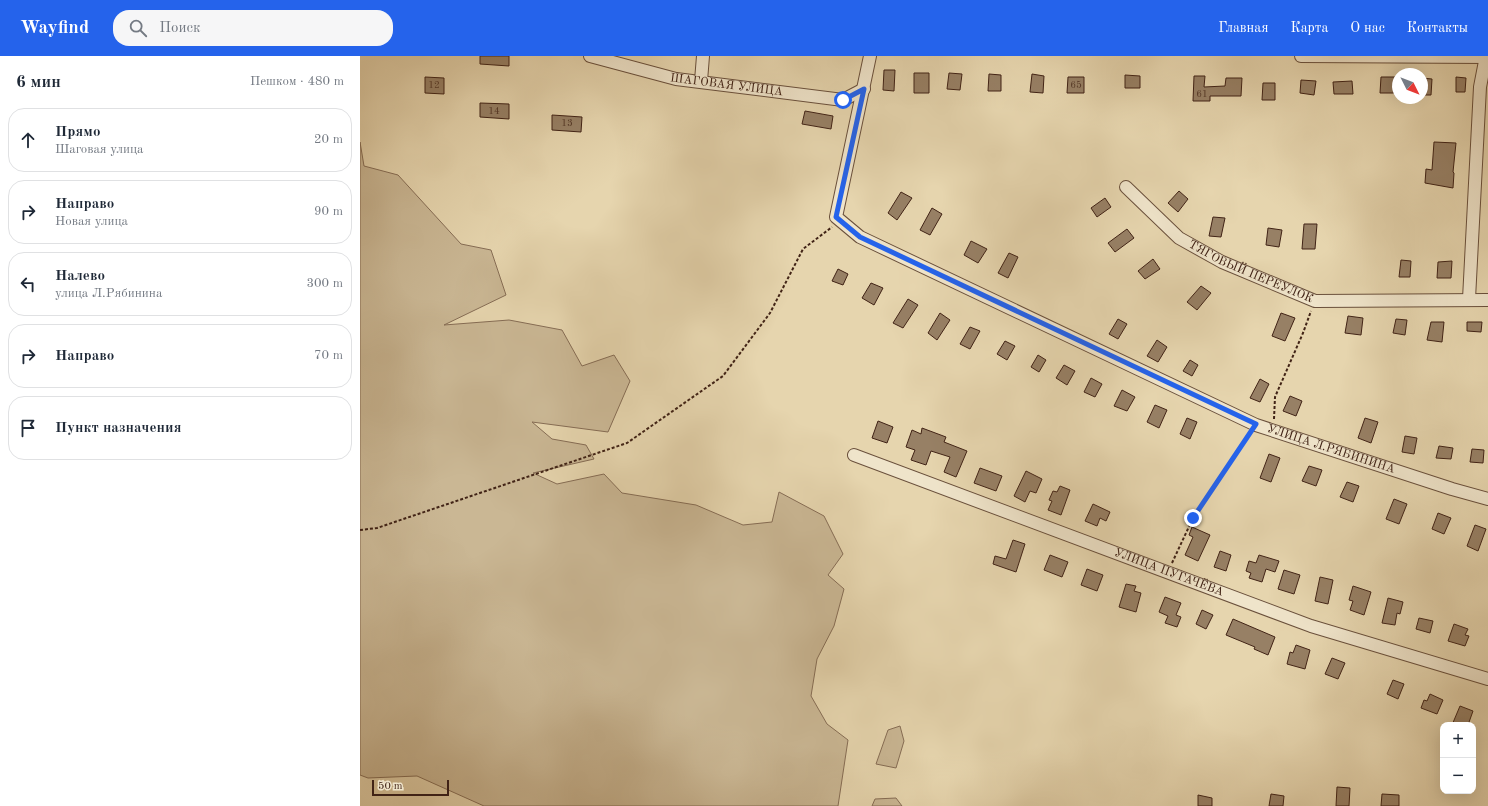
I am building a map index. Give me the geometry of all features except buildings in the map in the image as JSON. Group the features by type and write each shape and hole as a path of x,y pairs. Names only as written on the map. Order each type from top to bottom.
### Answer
{"street":[{"name":"ШАГОВАЯ УЛИЦА","path":"590,56 676,79 843,100 864,89"},
{"path":"701,82 703,56"},
{"path":"838,219 870,56"},
{"path":"1301,56 1487,57 1480,87 1469,299"},
{"name":"ТЯГОВЫЙ ПЕРЕУЛОК","path":"1126,187 1179,238 1222,262 1315,301 1488,300"},
{"name":"УЛИЦА Л.РЯБИНИНА","path":"838,219 860,237 1256,424 1452,489 1488,499"},
{"name":"УЛИЦА ПУГАЧЁВА","path":"854,455 1311,626 1488,679"}],"path":[{"path":"360,530 377,528 627,443 723,376 770,313 803,249 838,219"},
{"path":"1274,430 1275,397 1303,333 1315,301"},
{"path":"1168,572 1193,518 1256,424"}],"shaded area":[{"path":"360,142 364,166 398,175 461,244 491,250 506,295 444,325 509,320 562,330 582,366 614,355 630,381 608,432 532,422 552,439 586,445 594,459 533,473 557,484 604,474 622,493 696,505 743,525 772,522 779,492 824,516 843,554 828,575 844,589 834,626 817,659 811,696 827,724 848,740 838,806 484,806 417,776 368,778 360,775"},
{"path":"900,726 904,741 896,768 876,764 888,730"},
{"path":"896,798 902,806 872,806 875,799"}],"route":[{"path":"843,100 864,89 836,217 860,237 1256,424 1193,518"}]}
